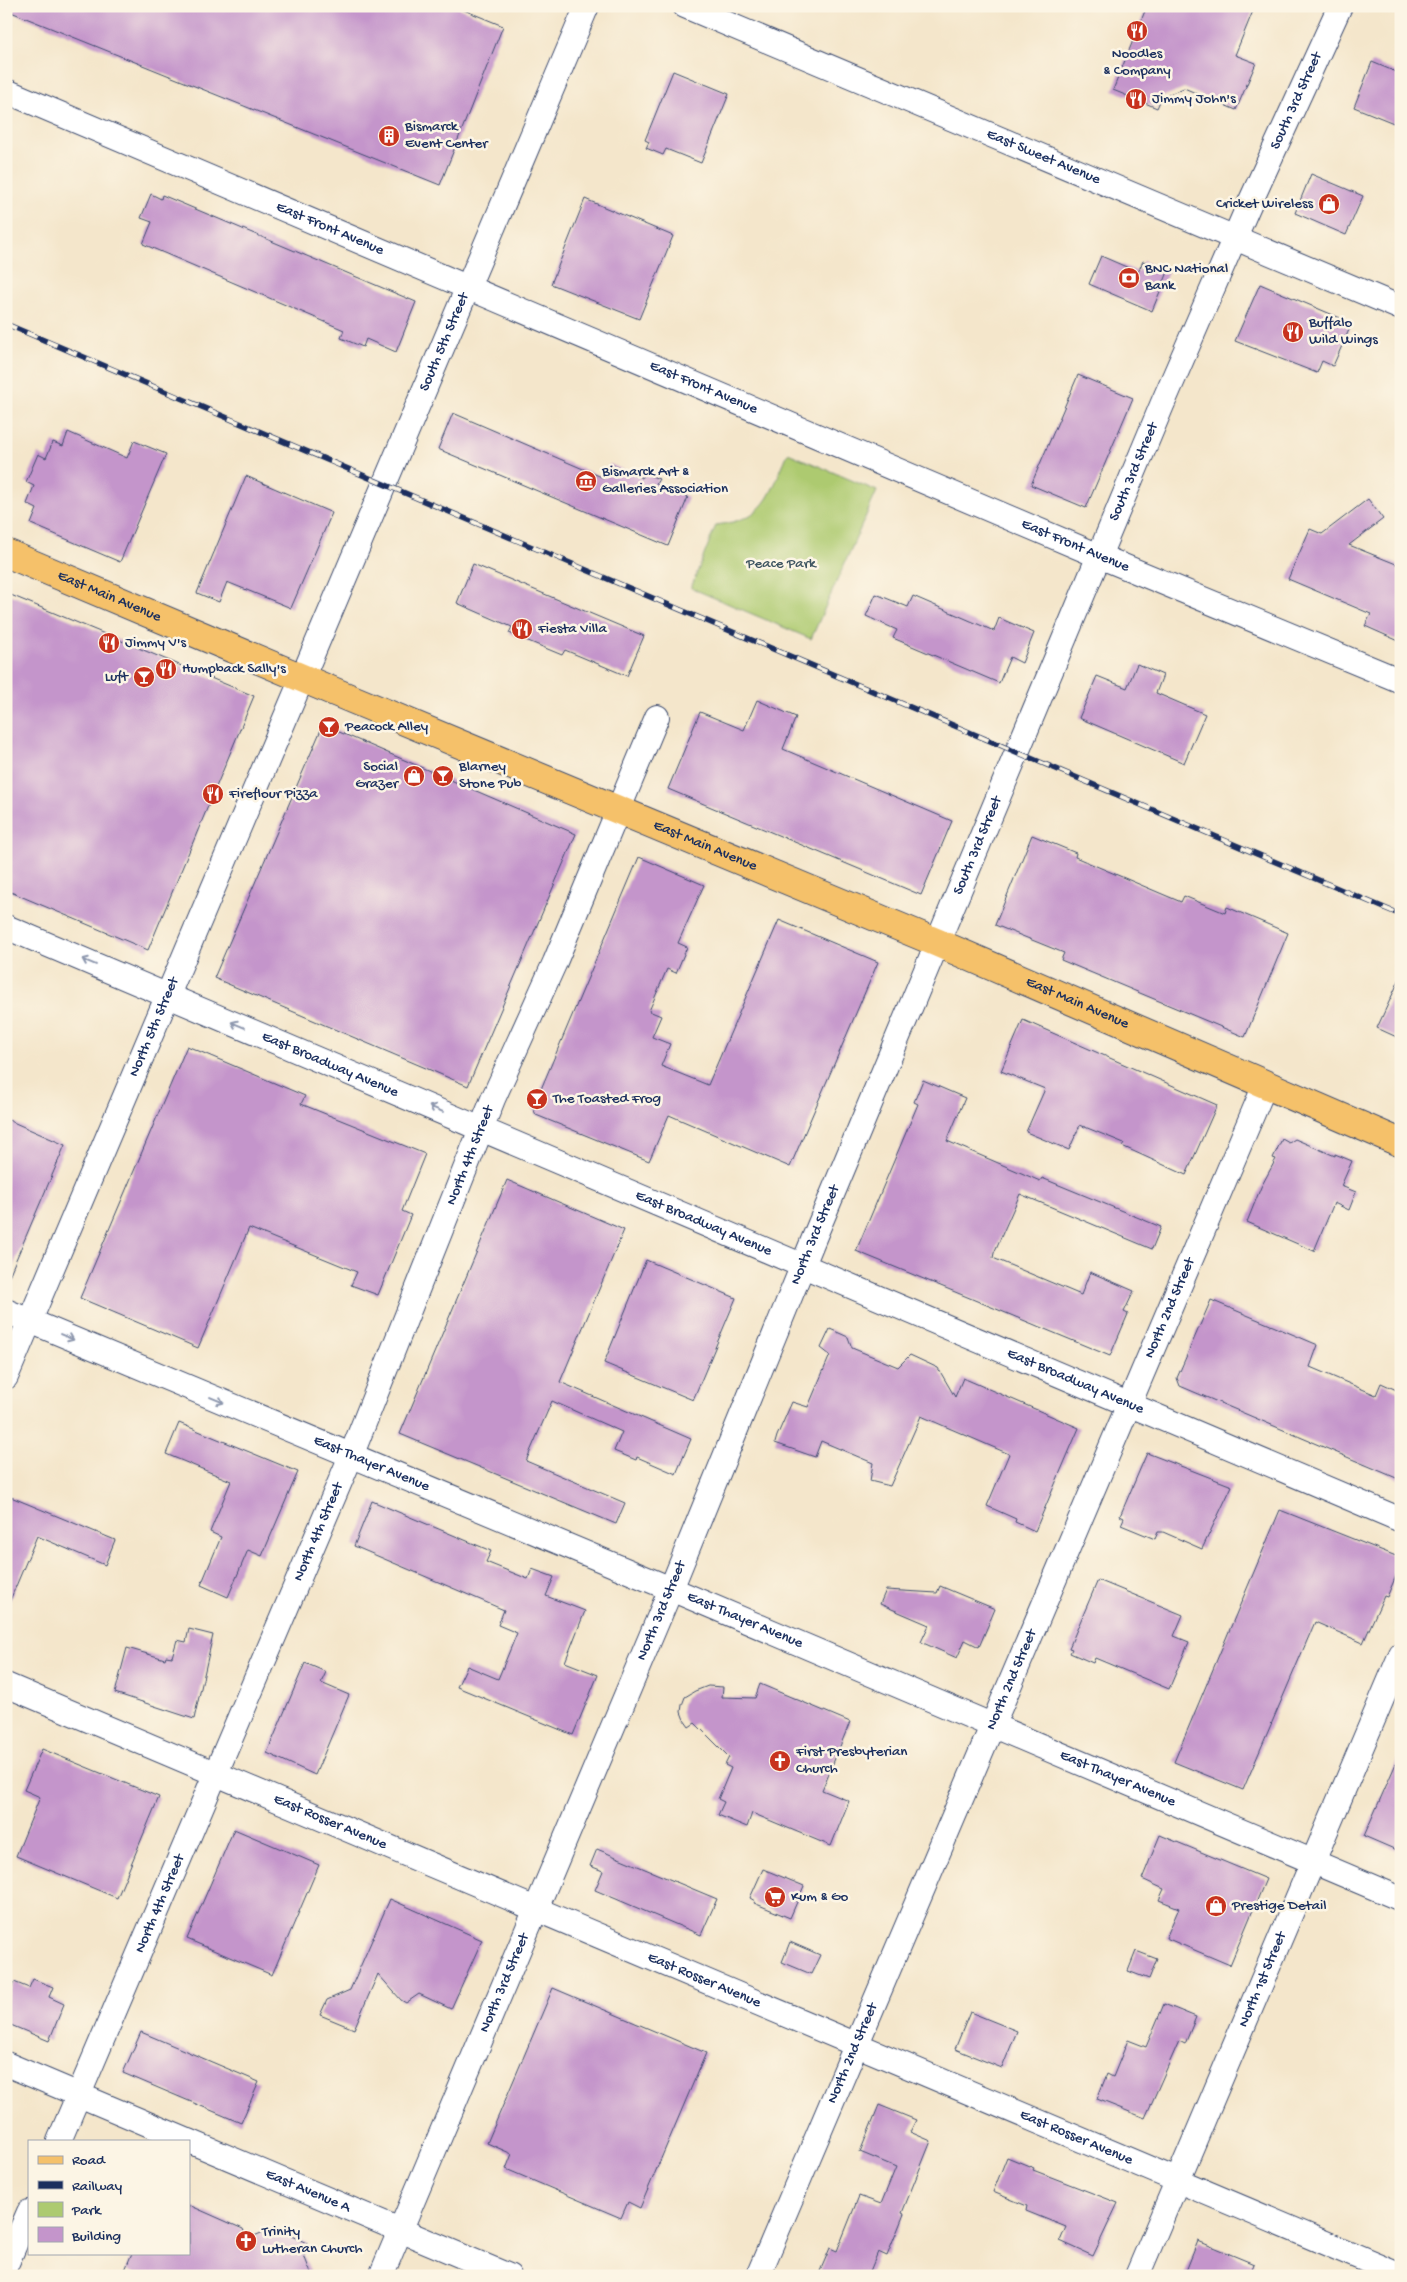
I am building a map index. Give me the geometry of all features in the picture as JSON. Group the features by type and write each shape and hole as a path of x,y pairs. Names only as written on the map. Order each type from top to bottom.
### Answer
{"main road":[{"name":"East Main Avenue","path":"6,553 938,943 1401,1143"}],"street":[{"name":"South 5th Street","path":"303,678 587,6"},
{"name":"East Sweet Avenue","path":"685,6 1401,308"},
{"name":"South 3rd Street","path":"938,943 1162,405 1340,6"},
{"name":"East Front Avenue","path":"6,91 1099,556 1401,681"},
{"name":"North 5th Street","path":"6,1377 303,678"},
{"name":"North 4th Street","path":"59,2140 351,1456 481,1128 657,718"},
{"name":"East Broadway Avenue","path":"6,927 1401,1520"},
{"name":"North 3rd Street","path":"381,2276 672,1589 802,1267 938,943"},
{"name":"North 2nd Street","path":"758,2276 1265,1085"},
{"name":"East Thayer Avenue","path":"6,1311 672,1589 1401,1898"},
{"name":"North 1st Street","path":"1137,2276 1401,1654"},
{"name":"East Rosser Avenue","path":"6,1685 1401,2275"},
{"name":"East Avenue A","path":"6,2064 186,2140"},
{"name":"East Avenue A","path":"190,2142 509,2276"},
{"path":"6,2265 28,2214"}],"green space":[{"name":"Peace Park","path":"788,453 877,491 811,639 691,588 716,525 746,517 764,503 776,482"}],"building":[{"name":"Bismarck Event Center","path":"6,6 454,6 503,26 440,185 6,10"},
{"path":"1147,6 1255,6 1235,55 1256,63 1236,110 1184,88 1162,97 1157,108 1113,90"},
{"path":"1372,62 1401,74 1401,126 1354,107"},
{"path":"673,71 729,94 701,163 666,149 663,155 646,148 649,142 645,140"},
{"name":"Cricket Wireless","path":"1311,174 1363,196 1346,235 1295,213"},
{"path":"151,194 161,199 162,195 416,302 396,352 366,339 363,347 341,338 344,330 143,244 152,222 141,218"},
{"path":"585,199 673,236 639,319 551,284"},
{"name":"BNC National Bank","path":"1101,256 1138,272 1143,261 1168,272 1152,311 1089,284"},
{"name":"Buffalo Wild Wings","path":"1260,284 1352,323 1333,366 1322,361 1317,373 1235,341"},
{"path":"1078,375 1133,398 1086,508 1031,485"},
{"name":"Bismarck Art & Galleries Association","path":"453,413 604,478 610,464 642,478 644,473 659,479 656,484 688,497 668,546 438,449"},
{"path":"68,432 127,458 134,441 166,454 120,562 31,524 37,509 27,504 34,486 26,482 38,454 46,458 53,442 63,446"},
{"path":"246,476 332,513 291,608 227,582 219,602 197,593"},
{"path":"1368,499 1383,519 1349,545 1401,566 1401,642 1365,626 1371,614 1288,579 1310,529 1322,534"},
{"path":"473,564 644,636 627,676 565,650 562,655 509,633 512,627 457,603"},
{"path":"6,593 254,696 148,950 6,890"},
{"path":"876,594 908,607 913,596 994,631 999,618 1034,633 1022,663 1010,657 999,683 893,638 897,630 866,616"},
{"path":"1137,664 1163,675 1156,693 1205,714 1184,763 1079,718 1097,676 1127,688"},
{"path":"757,700 796,717 783,749 952,821 921,895 668,789 700,712 744,730"},
{"path":"323,725 576,834 468,1086 214,978"},
{"path":"1032,835 1076,853 1075,857 1181,902 1184,896 1225,913 1227,907 1288,933 1245,1037 1061,960 1064,953 995,925"},
{"path":"639,857 704,885 678,943 687,947 676,973 667,969 649,1011 661,1016 652,1037 670,1044 661,1066 708,1085 779,920 878,962 790,1167 669,1115 649,1161 536,1115 533,1108"},
{"path":"1401,976 1401,1039 1377,1028"},
{"path":"1023,1020 1217,1105 1186,1175 1122,1146 1124,1143 1080,1125 1069,1150 1026,1132 1045,1089 1001,1071"},
{"path":"187,1046 305,1096 301,1104 425,1154 402,1211 411,1215 378,1295 351,1285 357,1272 249,1228 198,1348 80,1298"},
{"path":"923,1080 965,1098 947,1141 1040,1181 1042,1178 1161,1227 1152,1249 1020,1194 994,1253 993,1258 1081,1295 1090,1272 1134,1291 1124,1312 1128,1314 1110,1356 856,1251 918,1104 914,1102"},
{"path":"6,1119 65,1145 6,1283"},
{"path":"1282,1139 1289,1143 1295,1139 1352,1161 1341,1186 1356,1192 1349,1210 1334,1203 1314,1251 1247,1222 1261,1187 1276,1159 1273,1158"},
{"path":"507,1180 624,1230 560,1382 691,1439 676,1474 637,1457 636,1460 614,1451 622,1432 552,1401 526,1461 625,1503 616,1524 400,1434"},
{"path":"646,1260 736,1298 693,1400 604,1363"},
{"path":"1211,1300 1318,1345 1310,1367 1376,1395 1381,1383 1401,1392 1401,1480 1180,1386 1177,1378"},
{"path":"830,1329 848,1337 852,1348 898,1367 910,1355 938,1368 955,1397 963,1378 1079,1428 1035,1531 1015,1522 1016,1519 987,1506 1009,1454 921,1416 890,1486 870,1481 873,1463 821,1441 815,1457 775,1443 792,1402 808,1407 830,1355 821,1348"},
{"path":"179,1423 298,1472 262,1556 248,1550 228,1597 201,1585 221,1537 210,1532 231,1481 166,1454"},
{"path":"1147,1453 1232,1486 1202,1549 1163,1532 1158,1532 1155,1539 1121,1525 1124,1518 1120,1516"},
{"path":"6,1495 115,1540 105,1565 37,1536 6,1610"},
{"path":"372,1501 491,1551 486,1562 528,1579 532,1569 554,1577 546,1596 585,1611 565,1662 598,1675 573,1735 457,1687 467,1666 498,1679 517,1633 498,1625 504,1610 354,1546"},
{"path":"1280,1510 1401,1558 1401,1564 1387,1597 1384,1596 1363,1643 1315,1622 1243,1790 1174,1762"},
{"path":"1098,1580 1183,1615 1174,1636 1189,1642 1169,1689 1095,1658 1093,1663 1070,1653 1072,1649 1069,1648"},
{"path":"940,1586 995,1609 979,1647 965,1640 957,1658 921,1642 929,1625 880,1604 886,1590 937,1593"},
{"path":"189,1629 213,1635 194,1719 115,1693 127,1648 165,1659 166,1656 172,1657 177,1640 186,1642"},
{"path":"305,1663 326,1672 321,1683 349,1695 315,1775 267,1753"},
{"name":"First Presbyterian Church","path":"760,1684 850,1722 822,1790 849,1801 831,1846 752,1813 747,1827 718,1815 724,1802 718,1799 731,1768 725,1765 729,1757 695,1723 689,1727 681,1712 682,1705 685,1697 708,1686 723,1687 722,1697 755,1698"},
{"path":"42,1749 159,1797 117,1898 16,1856 40,1797 24,1790"},
{"path":"1401,1752 1401,1852 1364,1836"},
{"path":"234,1829 319,1865 272,1975 187,1939"},
{"path":"1160,1835 1266,1879 1230,1965 1166,1938 1179,1908 1159,1900 1164,1889 1142,1879"},
{"path":"597,1849 717,1899 701,1935 595,1890 603,1871 590,1866"},
{"path":"763,1869 804,1886 790,1918 754,1903 755,1901 750,1898"},
{"path":"390,1899 482,1940 451,2009 419,1994 406,2003 401,2000 378,1974 354,2029 320,2015 327,2000 350,1990"},
{"path":"790,1942 820,1955 811,1974 782,1962"},
{"path":"1136,1951 1157,1959 1149,1979 1128,1971"},
{"path":"33,1979 53,1987 49,1997 64,2004 49,2041 6,2023 6,2000 14,1982 29,1988"},
{"path":"553,1988 706,2053 640,2208 628,2202 621,2218 506,2169 512,2154 487,2143"},
{"path":"1164,2004 1196,2017 1185,2044 1179,2041 1145,2118 1097,2099 1107,2074 1113,2077 1128,2040 1146,2047"},
{"path":"970,2012 1017,2031 1002,2068 955,2049"},
{"path":"141,2032 259,2082 241,2123 123,2073"},
{"path":"879,2105 916,2120 910,2132 931,2141 887,2256 878,2252 868,2276 818,2276 830,2248 837,2251 859,2196 881,2204 896,2167 860,2152"},
{"path":"1007,2157 1034,2168 1033,2170 1118,2203 1093,2256 1060,2241 1066,2227 1026,2211 1027,2206 993,2192"},
{"name":"Trinity Lutheran Church","path":"190,2205 243,2229 247,2239 273,2228 307,2243 303,2253 312,2276 141,2276 125,2270 132,2254 190,2254"},
{"path":"1198,2241 1254,2264 1249,2276 1184,2276"}],"railway":[{"path":"6,324 1401,915"}],"place":[{"name":"Noodles & Company","path":"1137,31"},
{"name":"Jimmy John's","path":"1136,99"},
{"name":"Bismarck Event Center","path":"389,136"},
{"name":"Cricket Wireless","path":"1329,204"},
{"name":"BNC National Bank","path":"1129,278"},
{"name":"Buffalo Wild Wings","path":"1293,332"},
{"name":"Bismarck Art & Galleries Association","path":"586,481"},
{"name":"Fiesta Villa","path":"522,629"},
{"name":"Jimmy V's","path":"109,643"},
{"name":"Humpback Sally's","path":"166,669"},
{"name":"Luft","path":"144,677"},
{"name":"Peacock Alley","path":"329,727"},
{"name":"Social Grazer","path":"414,776"},
{"name":"Blarney Stone Pub","path":"443,776"},
{"name":"Fireflour Pizza","path":"213,794"},
{"name":"The Toasted Frog","path":"537,1099"},
{"name":"First Presbyterian Church","path":"780,1761"},
{"name":"Kum & Go","path":"775,1897"},
{"name":"Prestige Detail","path":"1216,1906"},
{"name":"Trinity Lutheran Church","path":"246,2241"}]}
